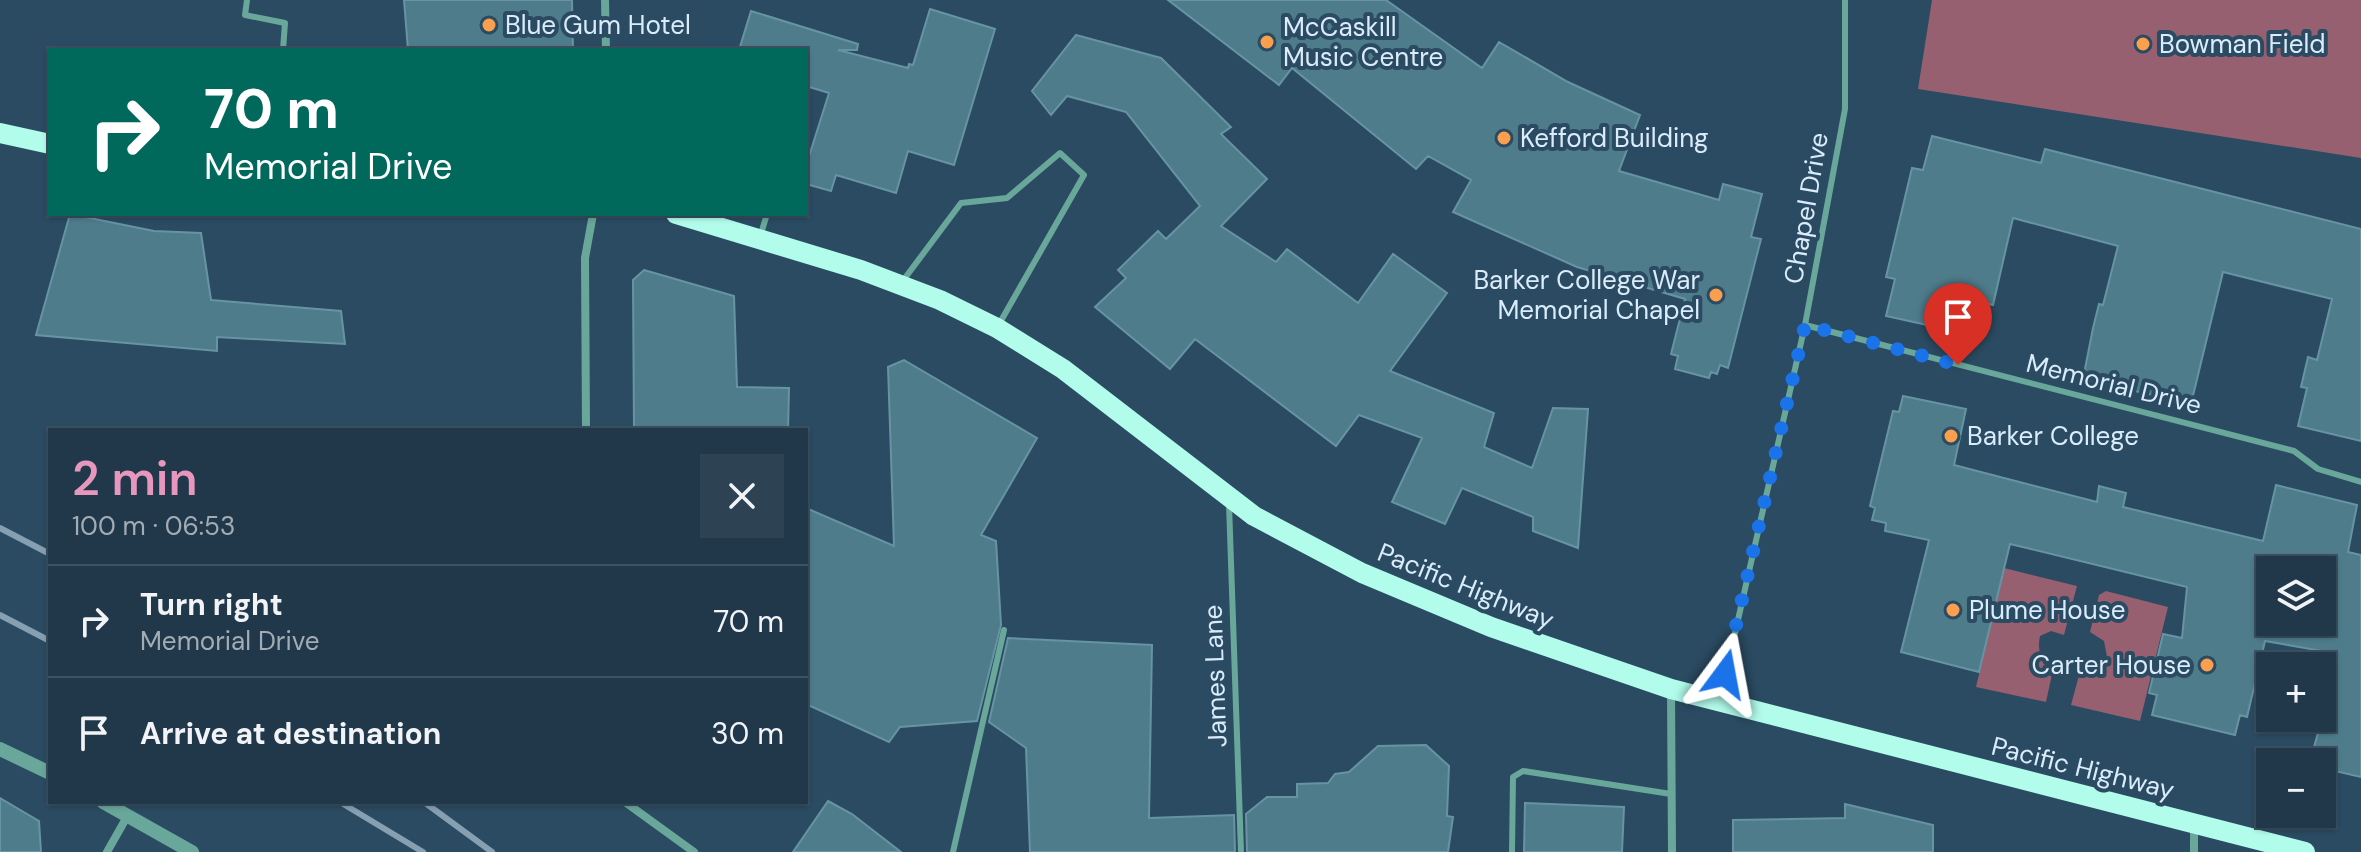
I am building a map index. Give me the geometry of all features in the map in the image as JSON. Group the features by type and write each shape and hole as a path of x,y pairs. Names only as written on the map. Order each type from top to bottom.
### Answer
{"main road":[{"path":"0,133 48,144"},
{"name":"Pacific Highway","path":"683,216 900,285 997,328 1063,369 1229,499 1362,573 1491,627 1671,689 2305,852"}],"street":[{"path":"605,0 606,48"},
{"path":"586,428 585,258 593,216"},
{"path":"1671,689 1672,852"},
{"path":"0,749 48,772"},
{"path":"107,804 192,852"},
{"path":"628,804 694,852"},
{"path":"107,852 128,815"},
{"path":"2194,823 2194,852"}],"lane":[{"path":"247,0 245,15 285,23 283,48"},
{"name":"Chapel Drive","path":"1719,702 1805,325 1845,109 1845,0"},
{"path":"900,285 961,203 1007,198 1060,153 1084,175 997,328"},
{"path":"759,239 766,216"},
{"name":"Memorial Drive","path":"1805,325 2294,451 2318,469 2361,482"},
{"name":"James Lane","path":"1229,499 1241,852"},
{"path":"953,852 1004,630"},
{"path":"1512,852 1513,777 1523,771 1671,794"}],"shaded area":[{"name":"Bowman Field","path":"1932,0 2361,0 2361,158 1918,89"},
{"path":"2004,568 2077,586 2064,635 2051,631 2040,636 2041,654 2045,661 2054,665 2046,702 1976,687"},
{"path":"2106,591 2168,607 2140,721 2071,705 2082,664 2099,664 2107,657 2104,641 2090,632 2099,595"}],"building":[{"name":"Blue Gum Hotel","path":"404,0 572,0 573,48 408,48"},
{"name":"Kefford Building","path":"1168,0 1386,0 1482,68 1499,42 1568,82 1640,115 1619,171 1719,200 1723,184 1762,194 1751,237 1761,239 1728,368 1720,365 1717,374 1711,372 1709,378 1675,369 1678,356 1671,354 1685,299 1577,267 1453,212 1471,180 1428,156 1416,169 1292,68 1279,85"},
{"path":"930,9 995,29 954,165 908,151 896,193 836,175 831,191 808,185 808,160 829,93 808,87 808,48 740,48 751,11 858,44 857,50 838,50 908,68 909,64 913,65"},
{"path":"1076,35 1161,58 1231,127 1221,134 1267,179 1221,226 1276,262 1287,249 1358,303 1393,254 1447,293 1390,371 1494,413 1484,447 1532,468 1553,408 1588,409 1578,548 1533,531 1533,517 1462,488 1445,524 1392,502 1422,438 1359,415 1336,446 1195,339 1170,369 1095,307 1126,278 1118,270 1158,231 1166,239 1200,206 1126,112 1067,96 1051,115 1032,91"},
{"path":"1932,136 2041,163 2045,149 2361,229 2361,441 2298,426 2307,388 2301,387 2308,357 2317,360 2332,299 2223,272 2191,404 2083,379 2099,304 2103,305 2118,246 2013,218 1993,305 1980,302 1973,335 1886,316 1895,279 1886,277 1912,168 1923,170"},
{"path":"69,216 80,216 154,231 201,233 211,300 341,311 345,344 217,337 217,351 36,335"},
{"path":"644,270 734,296 737,387 789,388 788,428 634,428 633,280"},
{"path":"904,360 1037,438 981,535 996,541 1001,625 977,721 900,727 889,742 808,705 808,509 894,546 888,367"},
{"path":"1903,396 1966,409 1954,465 2097,502 2099,486 2126,493 2123,507 2263,541 2276,485 2357,505 2348,552 2361,555 2361,777 2336,771 2336,748 2314,748 2318,732 2336,732 2336,652 2265,641 2262,652 2256,652 2256,679 2247,717 2240,715 2235,735 2152,715 2157,695 2149,693 2163,634 2182,638 2187,587 2010,544 1979,672 1901,652 1929,540 1885,531 1886,523 1872,520 1875,508 1870,506 1893,411 1899,412"},
{"path":"1008,638 1152,645 1149,818 1234,815 1235,852 1030,852 1026,748 989,722"},
{"path":"1426,745 1449,766 1447,816 1453,817 1448,852 1247,852 1246,814 1267,797 1297,797 1297,784 1328,783 1335,774 1349,772 1378,746"},
{"path":"0,798 39,821 41,852 0,852"},
{"path":"828,801 852,814 901,852 793,852"},
{"path":"1525,803 1624,807 1622,852 1524,852"},
{"path":"1845,804 1933,825 1933,852 1733,852 1733,820 1845,818"}],"railway":[{"path":"0,528 48,553"},
{"path":"0,615 48,640"},
{"path":"343,804 423,852"},
{"path":"427,804 492,852"}],"place":[{"name":"Blue Gum Hotel","path":"489,25"},
{"name":"McCaskill Music Centre","path":"1267,42"},
{"name":"Bowman Field","path":"2143,44"},
{"name":"Kefford Building","path":"1504,138"},
{"name":"Barker College War Memorial Chapel","path":"1716,295"},
{"name":"Barker College","path":"1951,436"},
{"name":"Plume House","path":"1953,610"},
{"name":"Carter House","path":"2207,665"}],"route":[{"path":"1725,674 1805,325 1958,365"}]}
